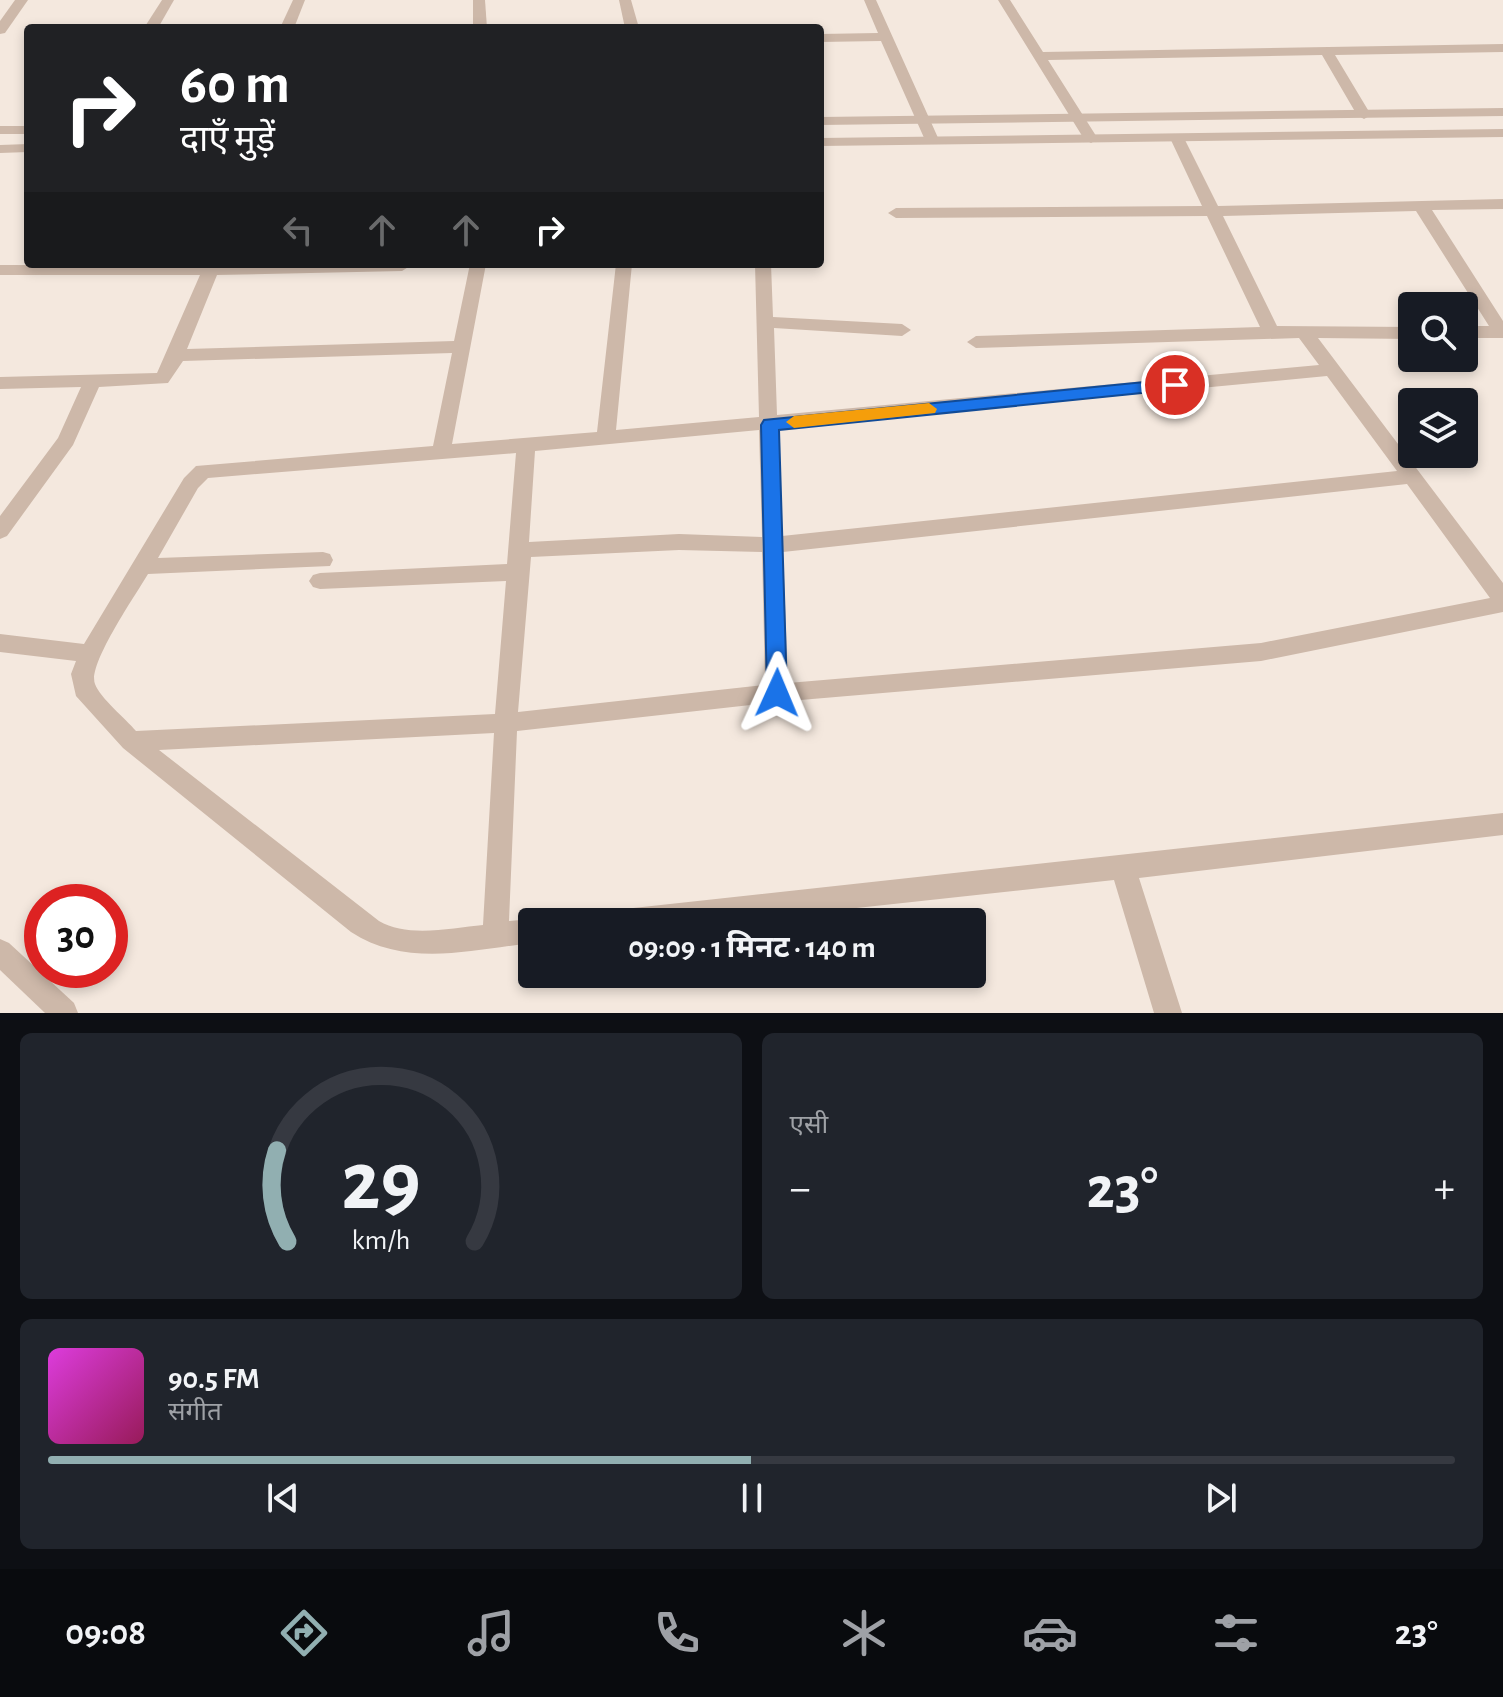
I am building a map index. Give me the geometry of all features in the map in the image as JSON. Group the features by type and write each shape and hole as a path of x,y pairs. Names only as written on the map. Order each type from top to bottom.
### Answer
{"street":[{"path":"0,30 22,0"},
{"path":"153,24 168,0"},
{"path":"289,24 299,0"},
{"path":"479,0 480,24"},
{"path":"625,0 631,24"},
{"path":"870,0 932,140"},
{"path":"1004,0 1042,56 1091,139"},
{"path":"824,38 888,37"},
{"path":"1042,56 1503,48"},
{"path":"1326,51 1364,115"},
{"path":"824,121 1503,112"},
{"path":"0,130 24,130"},
{"path":"824,142 1503,133"},
{"path":"1177,138 1271,332"},
{"path":"0,149 24,148"},
{"path":"896,213 1213,211 1503,204"},
{"path":"1421,206 1502,332"},
{"path":"3,275 186,268"},
{"path":"0,383 162,379 169,372 212,268"},
{"path":"441,452 477,268"},
{"path":"606,438 624,268"},
{"path":"763,268 777,693"},
{"path":"766,322 902,330"},
{"path":"976,342 1271,332 1398,333"},
{"path":"131,741 506,723 777,693 1261,652 1503,601 1304,332"},
{"path":"1478,332 1502,332"},
{"path":"176,355 462,347"},
{"path":"518,933 427,940 387,938 360,923 131,741 84,689 82,674 90,654 191,483 203,471 770,425 1331,370"},
{"path":"0,531 66,440 92,382"},
{"path":"495,935 506,723 526,445"},
{"path":"517,572 522,550 679,542 773,545 1410,477"},
{"path":"142,566 517,572"},
{"path":"0,643 90,654"},
{"path":"747,908 1503,824"},
{"path":"1123,868 1168,1013"},
{"path":"0,952 64,1013"}],"slow traffic":[{"path":"794,422 929,409"}],"route":[{"path":"777,693 770,425 1175,385"}]}
